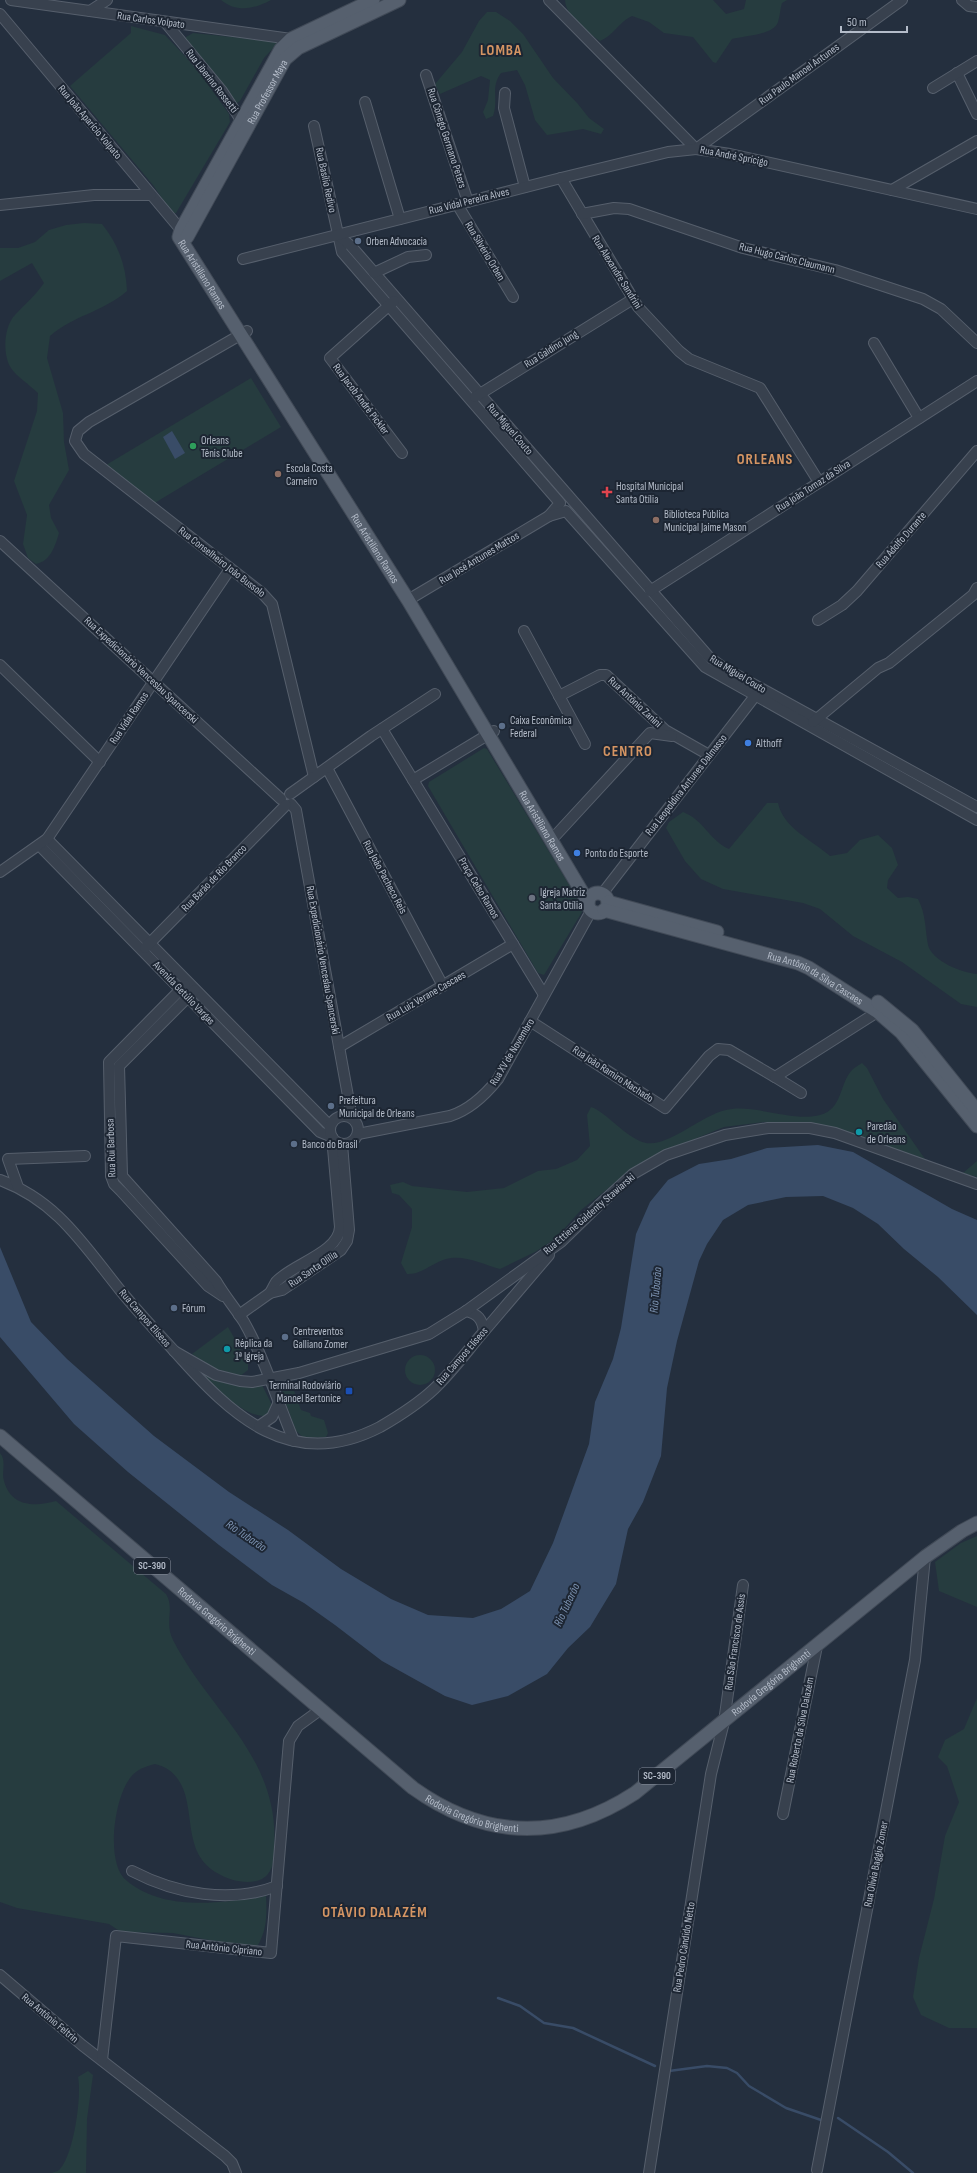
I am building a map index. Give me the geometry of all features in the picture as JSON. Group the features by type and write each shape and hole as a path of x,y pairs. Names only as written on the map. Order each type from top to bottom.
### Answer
{"main road":[{"name":"Rua Professor Maya","path":"362,12 373,0"},
{"name":"Rua Professor Maya","path":"184,233 244,123 277,54 362,12 399,0"},
{"name":"Rua Aristiliano Ramos","path":"184,233 210,279 411,599 491,733 598,902"},
{"name":"Rua Aristiliano Ramos","path":"491,733 598,902"},
{"name":"Rua Antônio da Silva Cascaes","path":"598,902 743,944 803,965 881,1009 912,1030 977,1111"},
{"name":"Rua Antônio da Silva Cascaes","path":"881,1009 906,1037 977,1126"},
{"name":"Rodovia Gregório Brighenti","path":"0,1436 320,1710 428,1799 444,1808 477,1822 514,1829 554,1827 572,1823 604,1812 635,1793 925,1557 962,1531 977,1523"}],"street":[{"name":"Rua Carlos Volpato","path":"11,0 192,26 295,44"},
{"path":"90,11 107,0"},
{"name":"Rua André Spricigo","path":"549,0 696,149 730,154 977,209"},
{"name":"Rua Paulo Manoel Antunes","path":"696,149 902,0"},
{"path":"962,0 969,6 977,7"},
{"name":"Rua João Aparício Volpato","path":"0,14 184,233"},
{"name":"Rua Liberino Rossetti","path":"165,22 222,90 244,123"},
{"name":"Rua Liberino Rossetti","path":"181,42 184,32 192,26"},
{"path":"933,88 977,61"},
{"path":"956,73 977,114"},
{"name":"Rua Cônego Germano Peters","path":"426,75 468,202"},
{"path":"505,93 504,108 525,187"},
{"path":"365,102 400,219"},
{"name":"Rua Basílio Redivo","path":"314,126 338,235"},
{"path":"892,190 977,141"},
{"name":"Rua Vidal Pereira Alves","path":"243,259 668,152 696,149"},
{"name":"Rua Alexandre Sandrini","path":"561,178 633,299 644,314 683,356 695,363 760,388 819,482"},
{"path":"0,205 94,194 151,195"},
{"name":"Rua Silvério Orben","path":"457,204 513,297"},
{"name":"Rua Hugo Carlos Claumann","path":"582,214 614,208 628,209 736,246 835,270 924,299 941,309 977,343"},
{"name":"Rua Miguel Couto","path":"338,235 374,272 650,591 698,654"},
{"name":"Rua Miguel Couto","path":"338,235 342,252 563,507 698,654 719,665 808,726 977,820"},
{"path":"374,272 408,257 426,255"},
{"name":"Rua Jacob André Pickler","path":"397,299 330,358 402,453"},
{"name":"Rua Galdino Jung","path":"470,400 633,299"},
{"name":"Rua Conselheiro João Bussolo","path":"244,333 89,422 78,431 75,437 77,445 84,454 267,598 275,610 314,777"},
{"path":"874,343 919,418"},
{"name":"Rua João Tomaz da Silva","path":"650,591 977,381"},
{"name":"Rua Adolfo Durante","path":"818,620 842,605 857,591 977,451"},
{"path":"521,459 530,452"},
{"path":"563,507 570,510 573,506 571,500"},
{"name":"Rua José Antunes Mattos","path":"411,599 563,507"},
{"name":"Rua Expedicionário Venceslau Spancerski","path":"0,541 296,810 352,1118"},
{"name":"Rua Vidal Ramos","path":"43,842 100,762 230,569"},
{"path":"808,726 878,668 884,659 977,587"},
{"path":"524,631 585,744"},
{"path":"0,665 100,762"},
{"name":"Rua Antônio Zanini","path":"559,696 604,674 662,727 676,737 709,755"},
{"name":"Rua Miguel Couto","path":"757,692 817,719 977,807"},
{"name":"Rua Leopoldina Antunes Dalmasso","path":"598,902 757,692"},
{"name":"Rua Barão de Rio Branco","path":"146,947 287,801 314,777 435,694"},
{"name":"Praça Celso Ramos","path":"382,729 544,995"},
{"path":"413,780 491,733"},
{"path":"556,835 650,734 676,737"},
{"name":"Rua João Pacheco Reis","path":"327,768 443,986"},
{"path":"0,872 43,842"},
{"name":"Avenida Getúlio Vargas","path":"43,842 188,990 260,1070 320,1132 332,1137"},
{"name":"Rua XV de Novembro","path":"358,1134 450,1116 463,1110 485,1094 495,1082 598,902"},
{"name":"Rua Luiz Verane Cascaes","path":"339,1047 513,944"},
{"name":"Avenida Getúlio Vargas","path":"188,990 267,1062 330,1126"},
{"name":"Rua Rui Barbosa","path":"188,990 135,1042 109,1062 114,1091 116,1155 112,1180 124,1188 195,1265 208,1286 226,1299 239,1315 248,1331 294,1441"},
{"path":"800,1093 775,1077 881,1009"},
{"name":"Rua João Ramiro Machado","path":"530,1021 665,1108 709,1056 718,1049 729,1050 775,1077"},
{"path":"260,1070 267,1062"},
{"path":"339,1116 352,1118 357,1124 358,1134 350,1142 342,1144 332,1137 330,1126 339,1116"},
{"name":"Rua Ettiene Galdenty Stawiarski","path":"174,1351 204,1369 229,1379 252,1382 269,1380 299,1373 429,1334 466,1311 561,1242 620,1185 649,1164 666,1155 725,1135 762,1129 803,1128 835,1133 977,1184"},
{"name":"Rua Santa Olília","path":"239,1315 270,1293 282,1290 341,1250 341,1241 349,1230 332,1137"},
{"name":"Rua Santa Olília","path":"340,1181 342,1144"},
{"path":"18,1187 8,1159 84,1156"},
{"name":"Rua Campos Elíseos","path":"4,1181 39,1199 60,1216 150,1326 217,1398 259,1426 294,1441 318,1444 353,1438 370,1432 406,1411 438,1384 561,1242"},
{"path":"466,1311 473,1313 480,1318 484,1331"},
{"path":"259,1426 272,1417 278,1404"},
{"name":"Rua Olívia Baggio Zomer","path":"817,2170 916,1652 925,1557"},
{"name":"Rua São Francisco de Assis","path":"724,1722 743,1585"},
{"name":"Rua Roberto da Silva Dalazém","path":"783,1814 817,1646"},
{"name":"Rua Antônio Cipriano","path":"102,2060 116,1936 272,1953 289,1741 298,1726 320,1710"},
{"name":"Rua Pedro Cândido Netto","path":"649,2173 711,1774 724,1722"},
{"path":"132,1871 155,1882 205,1895 256,1893 277,1886"},
{"name":"Rua Antônio Feltrin","path":"0,1975 73,2038 225,2156 236,2173"}],"green space":[{"path":"221,0 271,0 258,6 239,8 233,7"},
{"path":"565,0 713,0 726,14 744,9 746,0 787,0 782,3 779,20 771,30 751,36 732,39 716,63 713,62 693,37 664,33 649,22 632,16 600,41 578,24 569,12"},
{"path":"487,12 496,12 510,21 523,34 553,78 589,118 604,129 601,134 583,129 547,135 535,120 525,85 517,70 501,73 495,89 495,110 493,116 486,119 483,112 488,100 490,80 481,76 440,94 435,84 462,52 479,21"},
{"path":"131,26 165,35 197,69 229,114 230,122 176,213 172,213 153,185 70,86 131,33"},
{"path":"193,33 279,42 264,58 240,101 236,104 217,76 186,42 186,37"},
{"path":"84,223 102,224 113,239 123,264 127,291 107,304 68,323 50,336 47,358 63,413 64,442 69,470 49,505 51,518 59,533 56,543 49,556 45,560 36,564 28,558 23,544 27,515 14,481 37,411 38,393 11,368 5,348 8,326 11,320 38,292 44,283 32,263 0,281 0,248 18,248 35,242 49,230 66,225"},
{"name":"Orleans Tênis Clube","path":"251,378 281,427 153,504 106,465"},
{"path":"484,748 487,749 582,906 582,912 544,975 538,973 428,786 429,782"},
{"path":"767,803 778,803 781,812 792,827 830,856 847,853 860,840 878,835 892,848 898,865 888,880 887,888 898,898 908,897 918,899 924,916 928,945 935,956 956,969 977,974 977,1007 961,1004 902,962 853,936 820,909 803,903 723,889 701,879 685,861 666,828 669,822 683,812 702,825 716,841 729,849"},
{"path":"862,1063 867,1068 883,1099 925,1159 851,1133 820,1125 765,1122 724,1127 697,1138 625,1175 581,1210 556,1238 535,1252 500,1269 473,1260 453,1258 441,1261 417,1273 407,1274 401,1263 412,1227 412,1209 399,1195 392,1193 390,1185 403,1182 412,1186 467,1192 504,1188 538,1171 556,1169 577,1160 590,1146 587,1115 591,1107 603,1114 631,1136 646,1143 656,1143 666,1140 711,1116 722,1111 732,1109 753,1110 800,1117 820,1115 833,1107 840,1096 848,1076 853,1069"},
{"path":"977,1161 977,1177 963,1173"},
{"path":"228,1327 248,1362 248,1370 240,1376 213,1368 192,1354"},
{"path":"420,1355 431,1359 435,1370 431,1381 420,1385 409,1381 405,1370 409,1359"},
{"path":"199,1372 222,1382 245,1385 262,1385 273,1407 269,1413 264,1416 256,1415 247,1411 229,1399"},
{"path":"291,1382 301,1410 310,1413 311,1416 324,1420 328,1433 326,1437 304,1438 296,1431 282,1393 285,1385"},
{"path":"0,1453 4,1463 4,1481 7,1490 12,1496 25,1503 32,1504 56,1501 166,1594 170,1605 169,1627 173,1640 206,1691 240,1738 255,1762 267,1788 273,1817 273,1862 271,1870 262,1879 246,1882 229,1879 219,1874 206,1864 197,1852 185,1794 179,1781 169,1770 155,1764 138,1770 130,1778 124,1788 116,1815 114,1846 116,1861 120,1873 127,1881 142,1891 176,1901 213,1903 266,1896 266,1922 258,1945 245,1947 173,1933 121,1932 109,1924 17,1908 0,1902"},
{"path":"977,1536 977,1607 939,1591 935,1562 961,1543"},
{"path":"977,1698 977,2028 949,2028 921,2015 913,1997 919,1958 934,1899 945,1836 959,1802 947,1766 938,1757 945,1740 964,1729"},
{"path":"88,2071 93,2075 87,2119 86,2173 52,2173 59,2170 69,2151 78,2110 78,2077"}],"water":[{"path":"172,431 185,453 175,459 163,437"},
{"name":"Rio Tubarão","path":"818,1145 853,1152 952,1209 977,1220 977,1315 938,1277 904,1249 878,1224 853,1208 823,1196 786,1197 748,1205 723,1220 707,1244 699,1261 677,1341 667,1388 661,1456 643,1502 628,1529 616,1584 590,1627 568,1648 547,1674 508,1696 472,1705 445,1696 382,1661 335,1625 304,1603 272,1585 219,1545 128,1472 74,1424 0,1337 0,1247 31,1322 67,1359 154,1436 229,1492 288,1530 341,1569 391,1599 428,1615 473,1618 501,1609 530,1591 553,1543 589,1444 595,1402 613,1359 621,1328 636,1234 650,1202 668,1180 699,1164 731,1159 767,1148"}],"waterway":[{"path":"498,1998 520,2006 544,2023 573,2028 655,2066"},
{"path":"669,2071 707,2066 727,2068 737,2073 749,2086 786,2108 821,2120"},
{"path":"838,2118 888,2152 913,2173"}],"place":[{"name":"Orben Advocacia","path":"358,241"},
{"name":"Orleans Tênis Clube","path":"193,446"},
{"name":"Escola Costa Carneiro","path":"278,474"},
{"name":"Hospital Municipal Santa Otília","path":"607,492"},
{"name":"Biblioteca Pública Municipal Jaime Mason","path":"656,520"},
{"name":"Caixa Econômica Federal","path":"502,726"},
{"name":"Althoff","path":"748,743"},
{"name":"Ponto do Esporte","path":"577,853"},
{"name":"Igreja Matriz Santa Otília","path":"532,898"},
{"name":"Prefeitura Municipal de Orleans","path":"331,1106"},
{"name":"Paredão de Orleans","path":"859,1132"},
{"name":"Banco do Brasil","path":"294,1144"},
{"name":"Fórum","path":"174,1308"},
{"name":"Centreventos Galliano Zomer","path":"285,1337"},
{"name":"Réplica da 1ª Igreja","path":"227,1349"},
{"name":"Terminal Rodoviário Manoel Bertonice","path":"349,1391"}],"district":[{"name":"LOMBA","path":"501,50"},
{"name":"ORLEANS","path":"765,459"},
{"name":"CENTRO","path":"628,751"},
{"name":"OTÁVIO DALAZÉM","path":"375,1912"}]}
